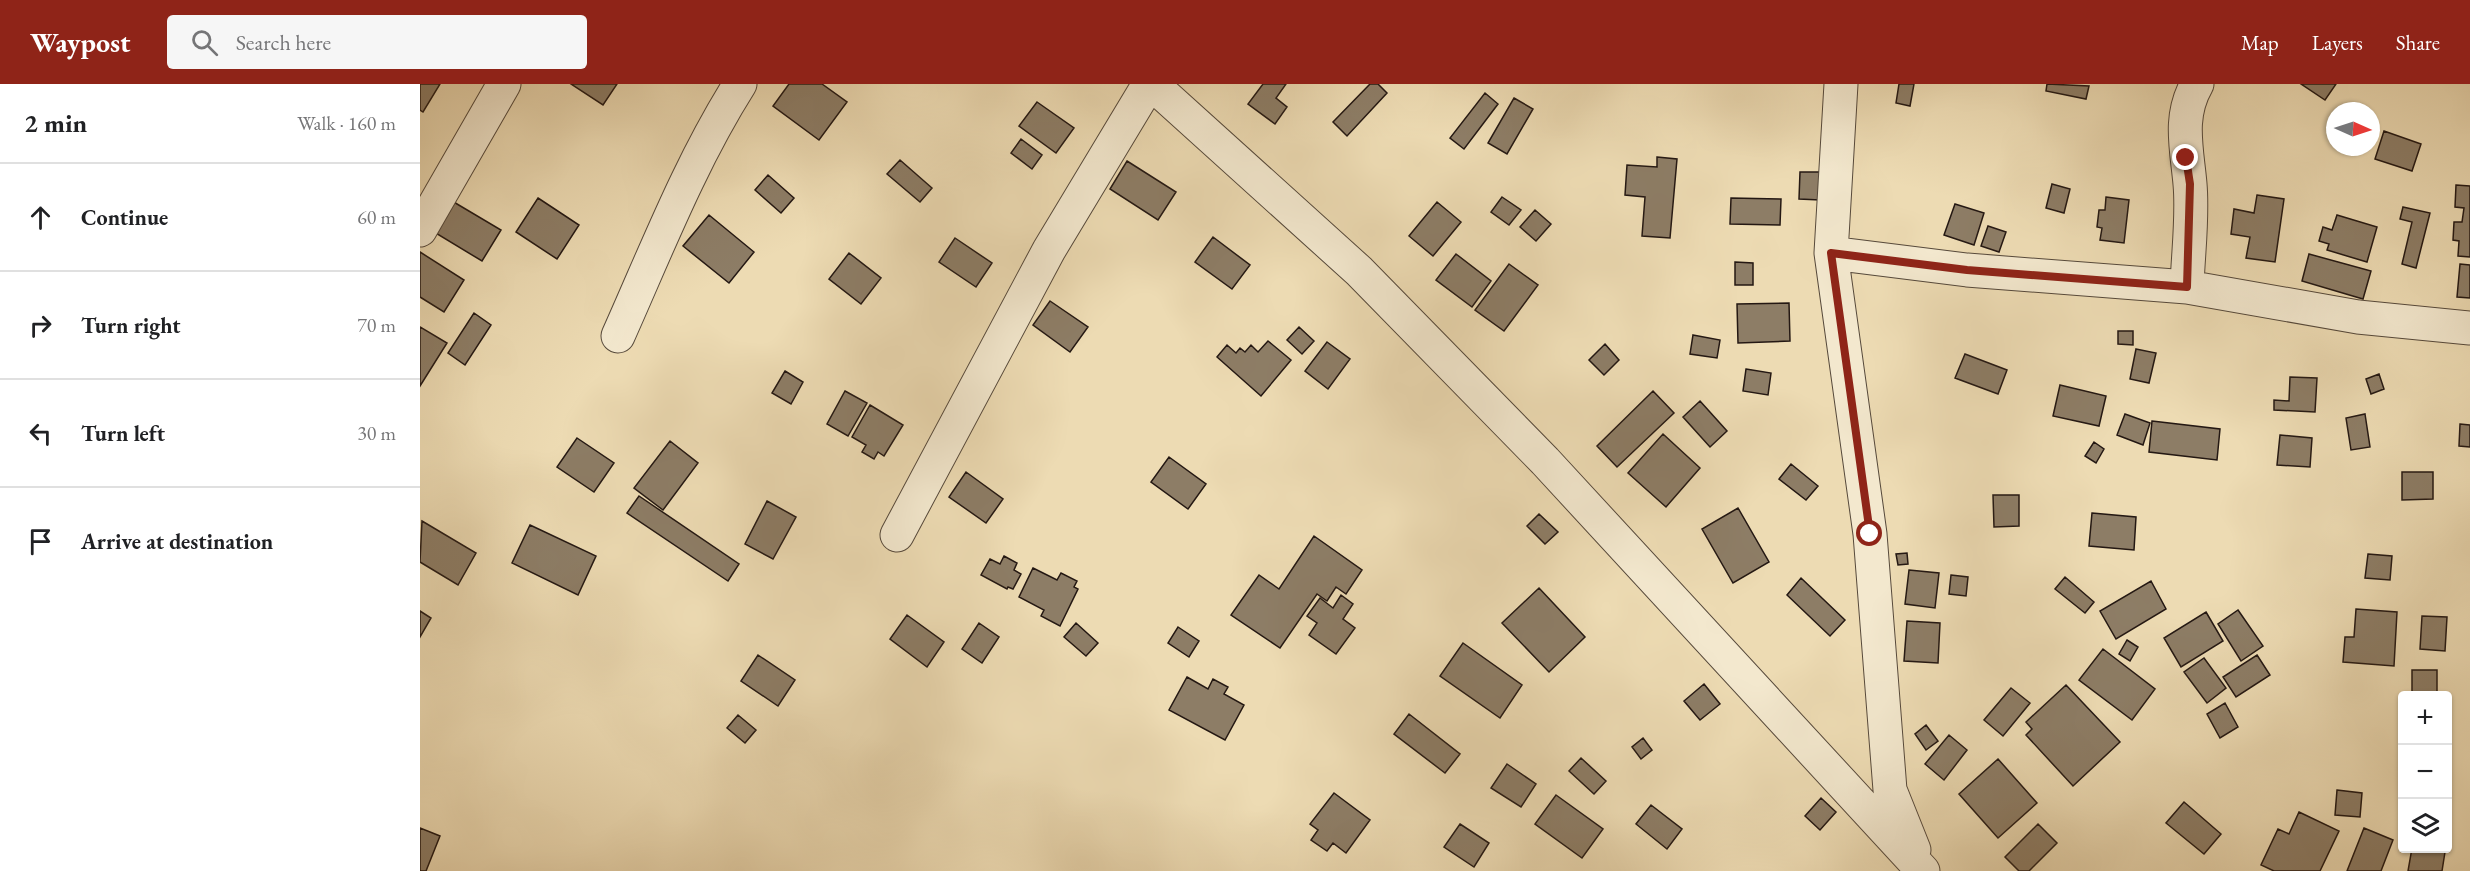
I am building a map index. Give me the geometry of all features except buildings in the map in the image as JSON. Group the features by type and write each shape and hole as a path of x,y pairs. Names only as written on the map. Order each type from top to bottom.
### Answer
{"street":[{"path":"420,230 504,84"},
{"path":"618,336 716,122 740,84"},
{"path":"897,535 1049,250 1151,84 1359,271 1545,461 1923,871"},
{"path":"1841,84 1831,253 1870,534 1890,790 1910,844 1929,871"},
{"path":"2187,287 2190,184 2184,139 2185,115 2196,84"},
{"path":"1831,253 1967,270 2187,287 2358,317 2470,328"}],"route":[{"path":"1870,534 1831,253 1967,270 2187,287 2190,184 2186,158"}]}
